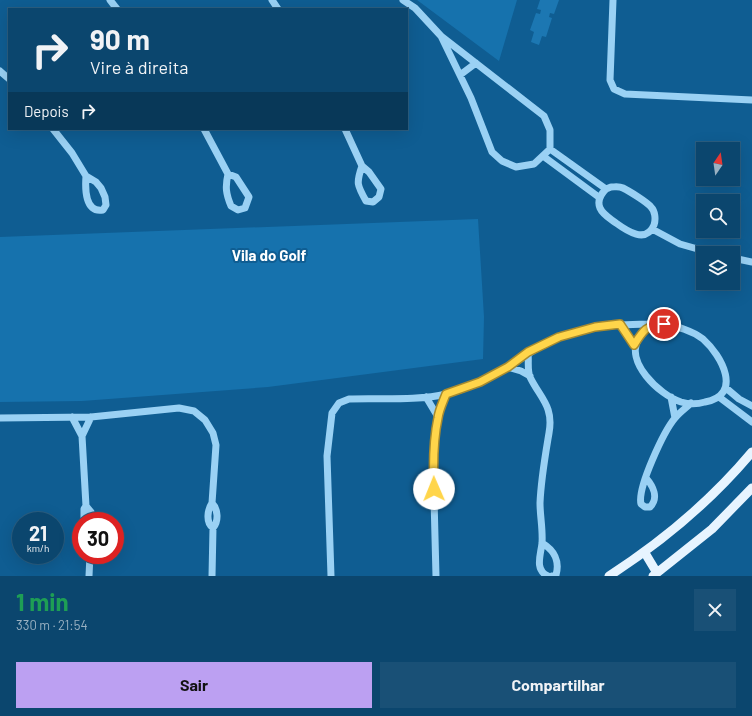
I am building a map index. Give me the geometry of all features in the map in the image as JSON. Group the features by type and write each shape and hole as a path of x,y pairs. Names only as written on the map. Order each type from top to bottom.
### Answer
{"main road":[{"path":"609,576 644,553 697,510 729,480 752,452"},
{"path":"644,553 655,575 712,529 752,488"}],"street":[{"path":"110,0 116,8"},
{"path":"403,0 415,8 441,36 544,116 550,130 550,149 534,164 516,167 502,161 492,152 471,98 441,36"},
{"path":"613,0 610,80 614,89 625,94 752,100"},
{"path":"460,75 476,63"},
{"path":"0,71 8,78"},
{"path":"54,130 72,153 86,176 102,188 106,205 103,210 98,211 92,208 86,195 86,176"},
{"path":"205,130 228,174 236,177 249,197 245,208 238,210 230,206 226,194 225,184 228,174"},
{"path":"345,130 362,166 369,172 381,189 379,197 373,202 366,201 359,189 357,179 362,166"},
{"path":"550,149 606,189 617,187 624,188 652,207 655,214 655,222 652,229 647,234 639,235 631,233 603,213 600,208 600,198 606,189"},
{"path":"542,156 600,198"},
{"path":"652,229 680,244 696,248"},
{"path":"740,259 752,262"},
{"path":"332,576 328,456 332,412 339,403 349,399 426,397 446,394 480,382 508,367 528,352 559,337 595,327 620,324 664,324 685,328 703,339 716,353 723,365 726,377 726,388 714,401 699,404 682,402 671,398 645,375 636,359 634,345 620,324"},
{"path":"634,345 649,326 664,324"},
{"path":"528,352 530,376 547,404 550,419 550,432 541,481 540,505 542,543 540,564 544,574 548,576"},
{"path":"508,367 521,371 530,376"},
{"path":"726,388 739,399 752,406"},
{"path":"436,576 433,460 438,416 446,394"},
{"path":"426,397 438,416"},
{"path":"719,397 752,422"},
{"path":"671,398 675,418"},
{"path":"646,478 656,452 675,418 691,403"},
{"path":"0,418 91,417 179,408 194,411 205,420 213,433 216,445 212,503 216,510 217,522 213,528 212,576"},
{"path":"82,436 91,417"},
{"path":"72,418 82,436 86,506 84,512"},
{"path":"86,506 91,512"},
{"path":"542,543 552,550 556,558 558,568 556,575 552,576"},
{"path":"89,576 90,564"}],"shaded area":[{"path":"417,0 517,0 499,61"},
{"path":"478,219 484,317 483,359 268,387 82,401 0,402 0,237"}],"building":[{"path":"540,0 559,0 554,14 550,13 549,17 552,18 546,37 542,36 539,45 531,42 534,32 530,30 536,13 540,14 541,10 537,9"}],"district":[{"name":"Vila do Golf","path":"269,256"}],"route":[{"path":"434,489 433,460 435,437 438,416 446,394 480,382 508,367 528,352 559,337 595,327 620,324 634,345 649,326 664,324"}]}
